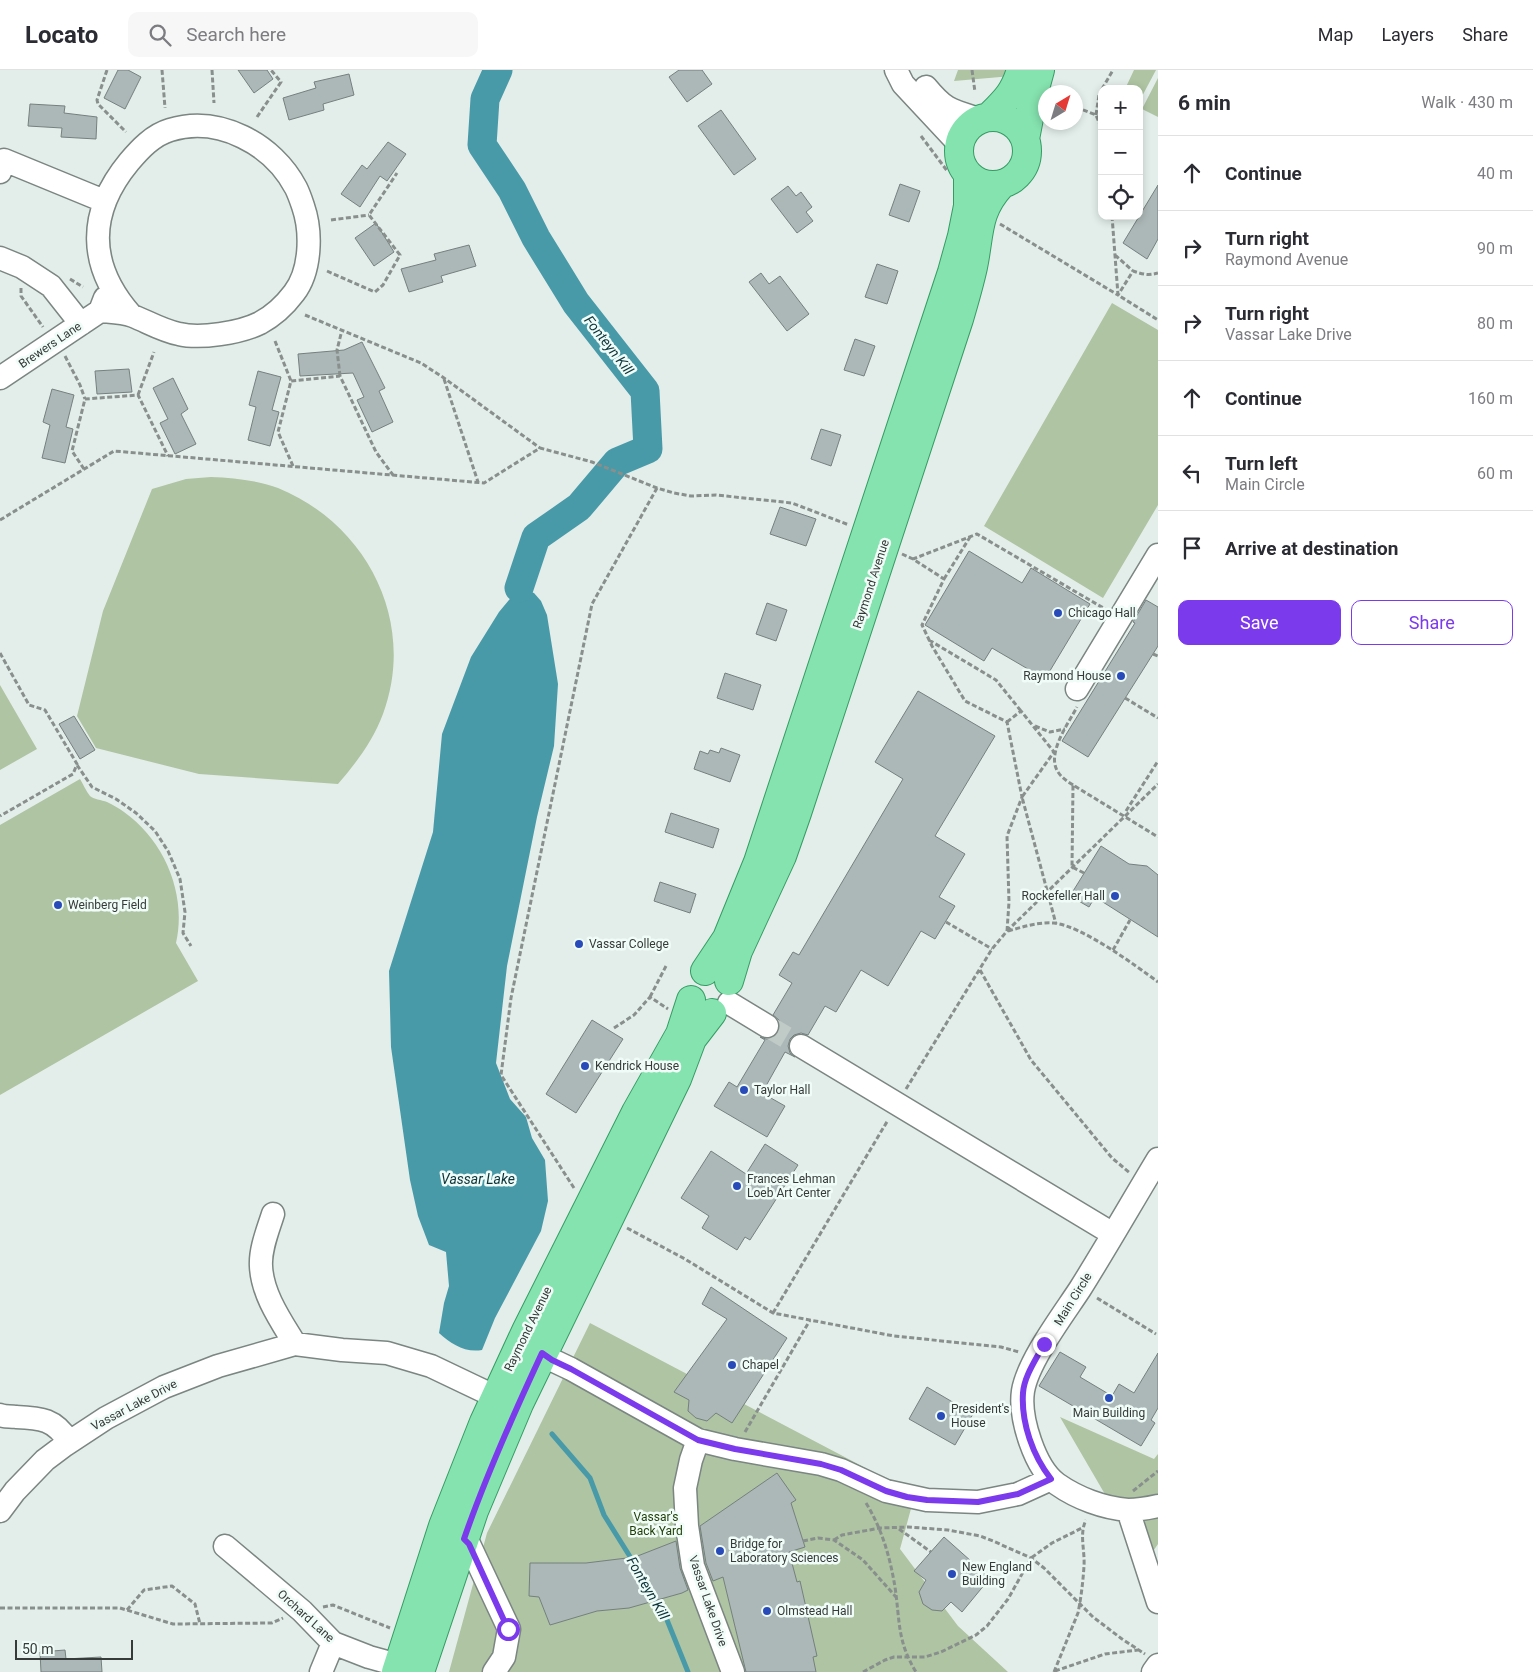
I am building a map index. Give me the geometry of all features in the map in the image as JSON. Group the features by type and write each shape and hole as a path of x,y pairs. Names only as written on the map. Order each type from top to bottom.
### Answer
{"main road":[{"path":"984,118 1000,117 1011,122 1020,129 1025,139 1027,158 1023,168 1018,175 1001,185 989,185 960,176 959,144 963,134 970,125 984,118 1011,95 1016,87 1021,70"},
{"path":"1025,139 1040,70"},
{"name":"Raymond Avenue","path":"707,997 727,938 758,862 952,272 968,206 960,176"},
{"name":"Raymond Avenue","path":"454,1532 474,1511 542,1353 599,1238 636,1112 680,1034 738,951 782,856 959,319 973,267 982,212 991,195 1001,185"},
{"name":"Raymond Avenue","path":"404,1670 454,1532 496,1397 526,1331 620,1170"}],"street":[{"path":"896,70 903,84 959,144"},
{"path":"911,70 940,104 957,112 984,118"},
{"path":"107,282 105,298 100,311 131,315 179,335 201,336 222,334 259,323 279,310 293,295 301,284 308,256 308,235 304,210 296,189 286,172 251,141 216,126 194,125 169,130 152,139 138,151 112,185 104,201 99,229 99,249 107,282 131,315"},
{"path":"0,172 4,160 104,201"},
{"path":"0,258 22,268 51,286 81,324"},
{"name":"Brewers Lane","path":"0,378 60,349 81,324 100,311"},
{"path":"1077,689 1158,556"},
{"path":"707,997 767,1026"},
{"path":"801,1046 1113,1234"},
{"name":"Main Circle","path":"1158,1159 1044,1344 1028,1376 1023,1392 1024,1420 1032,1446 1043,1469 1051,1479 1079,1497 1100,1504 1130,1501 1158,1506"},
{"path":"273,1214 260,1266 264,1285 294,1344"},
{"name":"Vassar Lake Drive","path":"0,1511 45,1460 106,1418 164,1387 218,1366 294,1344 387,1353 431,1366 496,1397"},
{"path":"542,1353 698,1440 735,1449 821,1464 841,1470 886,1491 927,1500 978,1502 1018,1494 1051,1479"},
{"path":"0,1415 40,1418 51,1422 62,1430 69,1442"},
{"name":"Vassar Lake Drive","path":"698,1440 691,1460 685,1488 687,1526 693,1566 733,1672"},
{"path":"1130,1501 1158,1602"},
{"path":"454,1532 469,1544 508,1629 504,1657 494,1672"},
{"name":"Orchard Lane","path":"226,1546 302,1611 333,1643 404,1670"},
{"path":"321,1672 333,1643"},
{"path":"1153,1672 1158,1665"}],"path":[{"path":"107,70 97,100 98,104 126,132"},
{"path":"162,70 165,108"},
{"path":"212,70 214,103"},
{"path":"257,117 281,82 271,70"},
{"path":"972,70 975,92"},
{"path":"1105,85 1114,70"},
{"path":"1098,102 1096,115 1098,120"},
{"path":"1083,110 1096,115"},
{"path":"922,136 960,176"},
{"path":"331,220 370,215 397,173"},
{"path":"327,271 375,292 383,285 400,255 370,215"},
{"path":"1112,220 1118,295"},
{"path":"998,223 1158,320"},
{"path":"1115,255 1133,271 1144,275 1158,273"},
{"path":"22,268 21,296 60,349 80,385 85,400 72,451 84,469"},
{"path":"1118,295 1133,271"},
{"path":"305,315 421,363 540,448 592,462 624,476 674,493 692,496 716,495 792,503 851,525"},
{"path":"342,330 337,350 340,376 376,452 393,475"},
{"path":"275,341 291,381 278,432 294,466"},
{"path":"154,352 138,395 168,456"},
{"path":"291,381 340,376"},
{"path":"444,378 478,482"},
{"path":"85,400 138,395"},
{"path":"0,520 114,451 484,483 540,448"},
{"path":"578,1194 501,1076 511,998 592,604 657,488"},
{"path":"944,579 913,559 976,534 1121,618"},
{"path":"971,536 944,579 922,625 965,701 1007,722"},
{"path":"929,640 996,680 1054,752 1022,797 1007,836 1007,932"},
{"path":"0,653 30,705 45,710 92,787 116,799 136,813 155,831 168,851 180,879 184,912 184,933 191,946"},
{"path":"1153,654 1158,656"},
{"path":"1125,698 1158,718"},
{"path":"1007,722 1021,711"},
{"path":"1007,722 1022,797 1056,924"},
{"path":"1032,725 1050,732 1065,728"},
{"path":"1123,816 1158,760"},
{"path":"0,816 73,774 77,764"},
{"path":"906,1089 992,949 1123,816 1158,784"},
{"path":"1072,867 1073,785 1158,837"},
{"path":"1072,867 1084,874"},
{"path":"1113,950 1130,920"},
{"path":"946,922 992,949"},
{"path":"1007,932 1029,925 1056,924 1070,928 1113,950 1158,982"},
{"path":"614,1028 634,1014 650,997 666,966"},
{"path":"980,970 1031,1060 1112,1158 1133,1176"},
{"path":"650,997 707,997"},
{"path":"774,1313 888,1120"},
{"path":"625,1227 685,1259 774,1313 894,1336 1001,1348 1024,1354"},
{"path":"1092,1295 1156,1334"},
{"path":"735,1449 810,1320"},
{"path":"1130,1501 1158,1471"},
{"path":"865,1500 880,1528 891,1564 900,1636 908,1658 916,1672"},
{"path":"834,1540 842,1535 880,1528 934,1528 964,1532 993,1541 1031,1558 1093,1617 1139,1650 1105,1654 1054,1671"},
{"path":"898,1528 931,1552"},
{"path":"863,1672 885,1660 902,1656 908,1658 925,1656 948,1649 965,1642 982,1631 1008,1599 1031,1558 1052,1543 1082,1528 1084,1565 1080,1604 1054,1671"},
{"path":"804,1541 818,1538 834,1540 863,1560 896,1597"},
{"path":"127,1610 144,1590 172,1586 195,1604 200,1624"},
{"path":"320,1607 333,1605 391,1628"},
{"path":"0,1608 120,1608 173,1624 272,1623 286,1617"}],"green space":[{"path":"958,70 1014,70 1012,76 954,81"},
{"path":"1134,70 1156,70 1143,94 1143,85 1127,85"},
{"path":"1158,78 1158,117 1143,110"},
{"path":"1112,303 1158,330 1158,505 1103,598 984,526"},
{"path":"211,477 245,480 270,485 309,504 337,526 359,551 377,580 388,612 393,645 392,679 383,714 374,733 358,760 338,784 199,774 96,748 77,716 103,611 152,489 186,479"},
{"path":"0,685 37,749 0,770"},
{"path":"80,779 90,796 116,807 138,824 151,838 161,854 170,870 175,888 179,925 176,943 198,981 0,1095 0,825"},
{"name":"Vassar's Back Yard","path":"590,1323 915,1494 900,1549 958,1626 1008,1672 449,1672 487,1533"},
{"path":"1060,1417 1154,1459 1158,1454 1158,1544 1145,1563"}],"water":[{"name":"Vassar Lake","path":"519,588 534,593 541,601 547,615 558,684 554,746 537,817 507,966 496,1063 510,1099 526,1117 532,1138 545,1160 548,1201 541,1231 495,1318 482,1350 476,1351 459,1347 439,1333 449,1286 446,1252 429,1245 418,1216 410,1180 391,1047 389,971 433,832 442,734 471,657 499,612"}],"building":[{"path":"118,70 128,70 141,77 125,109 104,98"},
{"path":"238,70 267,70 273,79 254,93"},
{"path":"679,70 702,70 712,84 687,102 669,77"},
{"path":"349,74 354,95 323,104 324,110 289,120 283,98 316,88 314,82"},
{"path":"30,104 65,106 64,113 97,117 96,139 61,137 62,128 28,126"},
{"path":"721,110 756,159 734,175 698,126"},
{"path":"388,142 406,154 387,181 380,176 360,207 341,194 362,165 367,169"},
{"path":"900,184 920,191 909,222 889,215"},
{"path":"1158,185 1158,239 1147,259 1123,243 1137,220 1143,220 1143,210"},
{"path":"788,186 796,196 801,192 812,207 806,212 813,221 797,233 771,199"},
{"path":"376,223 394,252 374,266 355,238"},
{"path":"469,245 476,266 441,276 443,282 409,292 401,269 436,260 434,254"},
{"path":"877,264 898,271 887,304 865,297"},
{"path":"761,273 769,284 780,276 809,314 787,331 749,282"},
{"path":"855,339 875,346 864,376 844,370"},
{"path":"362,342 385,388 379,391 393,422 372,432 357,400 364,397 353,373 300,376 298,354 344,350"},
{"path":"129,369 132,392 97,394 95,371"},
{"path":"258,371 281,377 272,410 279,412 270,446 248,440 256,407 249,405"},
{"path":"173,378 188,409 181,414 196,444 175,454 160,423 168,419 153,388"},
{"path":"52,389 74,395 66,427 73,429 65,463 42,458 50,425 43,422"},
{"path":"821,429 841,435 831,466 811,459"},
{"path":"780,507 816,519 806,546 770,534"},
{"name":"Chicago Hall","path":"969,551 1022,583 1031,568 1090,604 1045,679 992,648 984,661 925,625"},
{"name":"Raymond House","path":"1146,600 1158,607 1158,646 1088,757 1062,741 1135,623 1133,622"},
{"path":"767,603 787,610 776,641 756,634"},
{"path":"725,673 761,685 753,710 717,698"},
{"path":"918,691 995,736 935,836 965,854 939,897 955,906 935,939 921,931 888,986 861,970 836,1012 825,1006 808,1035 801,1033 794,1035 790,1039 788,1046 790,1053 795,1057 785,1052 762,1093 785,1106 767,1137 714,1106 729,1082 737,1087 765,1040 760,1037 766,1039 773,1038 778,1032 780,1027 779,1020 773,1015 792,983 779,975 793,952 799,955 903,779 875,762"},
{"path":"74,716 95,750 80,759 59,724"},
{"path":"721,748 740,755 730,782 694,769 700,751 708,754 710,750 719,753"},
{"path":"671,813 719,829 713,848 665,832"},
{"name":"Rockefeller Hall","path":"1101,846 1129,864 1147,866 1158,875 1158,937 1095,897 1089,907 1070,896"},
{"path":"660,882 696,894 690,913 654,901"},
{"name":"Kendrick House","path":"592,1020 623,1039 576,1113 546,1094"},
{"name":"Frances Lehman Loeb Art Center","path":"765,1144 798,1165 750,1240 745,1237 737,1250 702,1228 709,1216 681,1198 711,1151 746,1174"},
{"name":"Chapel","path":"711,1287 787,1338 732,1423 716,1413 707,1421 696,1418 688,1411 689,1400 674,1392 727,1319 702,1304"},
{"name":"Main Building","path":"1060,1352 1086,1367 1080,1377 1112,1396 1119,1384 1134,1393 1158,1353 1158,1408 1151,1420 1155,1423 1141,1446 1039,1386"},
{"name":"President's House","path":"927,1387 973,1414 955,1445 909,1419"},
{"path":"777,1473 796,1500 791,1503 805,1547 789,1552 797,1582 800,1581 817,1656 813,1657 816,1672 746,1672 723,1577 713,1581 706,1563 700,1526"},
{"name":"New England Building","path":"944,1537 990,1578 962,1612 951,1602 942,1611 932,1610 923,1604 919,1592 926,1580 914,1571"},
{"path":"676,1541 680,1568 688,1590 682,1593 629,1608 597,1611 550,1625 539,1597 529,1596 530,1563 586,1563 635,1557"},
{"path":"65,1650 66,1659 101,1657 102,1672 41,1672 40,1652"}],"waterway":[{"name":"Fonteyn Kill","path":"498,70 485,99 482,145 512,190 536,238 576,303 645,391 648,449 617,462 579,507 536,537 519,588"},
{"name":"Fonteyn Kill","path":"552,1434 590,1478 604,1515 634,1563"},
{"name":"Fonteyn Kill","path":"652,1594 665,1615 688,1672"}],"tunnel":[{"path":"767,1026 801,1046"}],"place":[{"name":"Chicago Hall","path":"1058,613"},
{"name":"Raymond House","path":"1121,676"},
{"name":"Rockefeller Hall","path":"1115,896"},
{"name":"Weinberg Field","path":"58,905"},
{"name":"Vassar College","path":"579,944"},
{"name":"Kendrick House","path":"585,1066"},
{"name":"Taylor Hall","path":"744,1090"},
{"name":"Frances Lehman Loeb Art Center","path":"737,1186"},
{"name":"Chapel","path":"732,1365"},
{"name":"Main Building","path":"1109,1398"},
{"name":"President's House","path":"941,1416"},
{"name":"Bridge for Laboratory Sciences","path":"720,1551"},
{"name":"New England Building","path":"952,1574"},
{"name":"Olmstead Hall","path":"767,1611"}],"route":[{"path":"508,1629 469,1544 464,1539 518,1404 542,1353 698,1440 758,1454 789,1457 821,1464 841,1470 886,1491 907,1497 947,1502 978,1502 1018,1494 1051,1479 1043,1469 1032,1446 1024,1420 1023,1392 1028,1376 1044,1344"}]}
